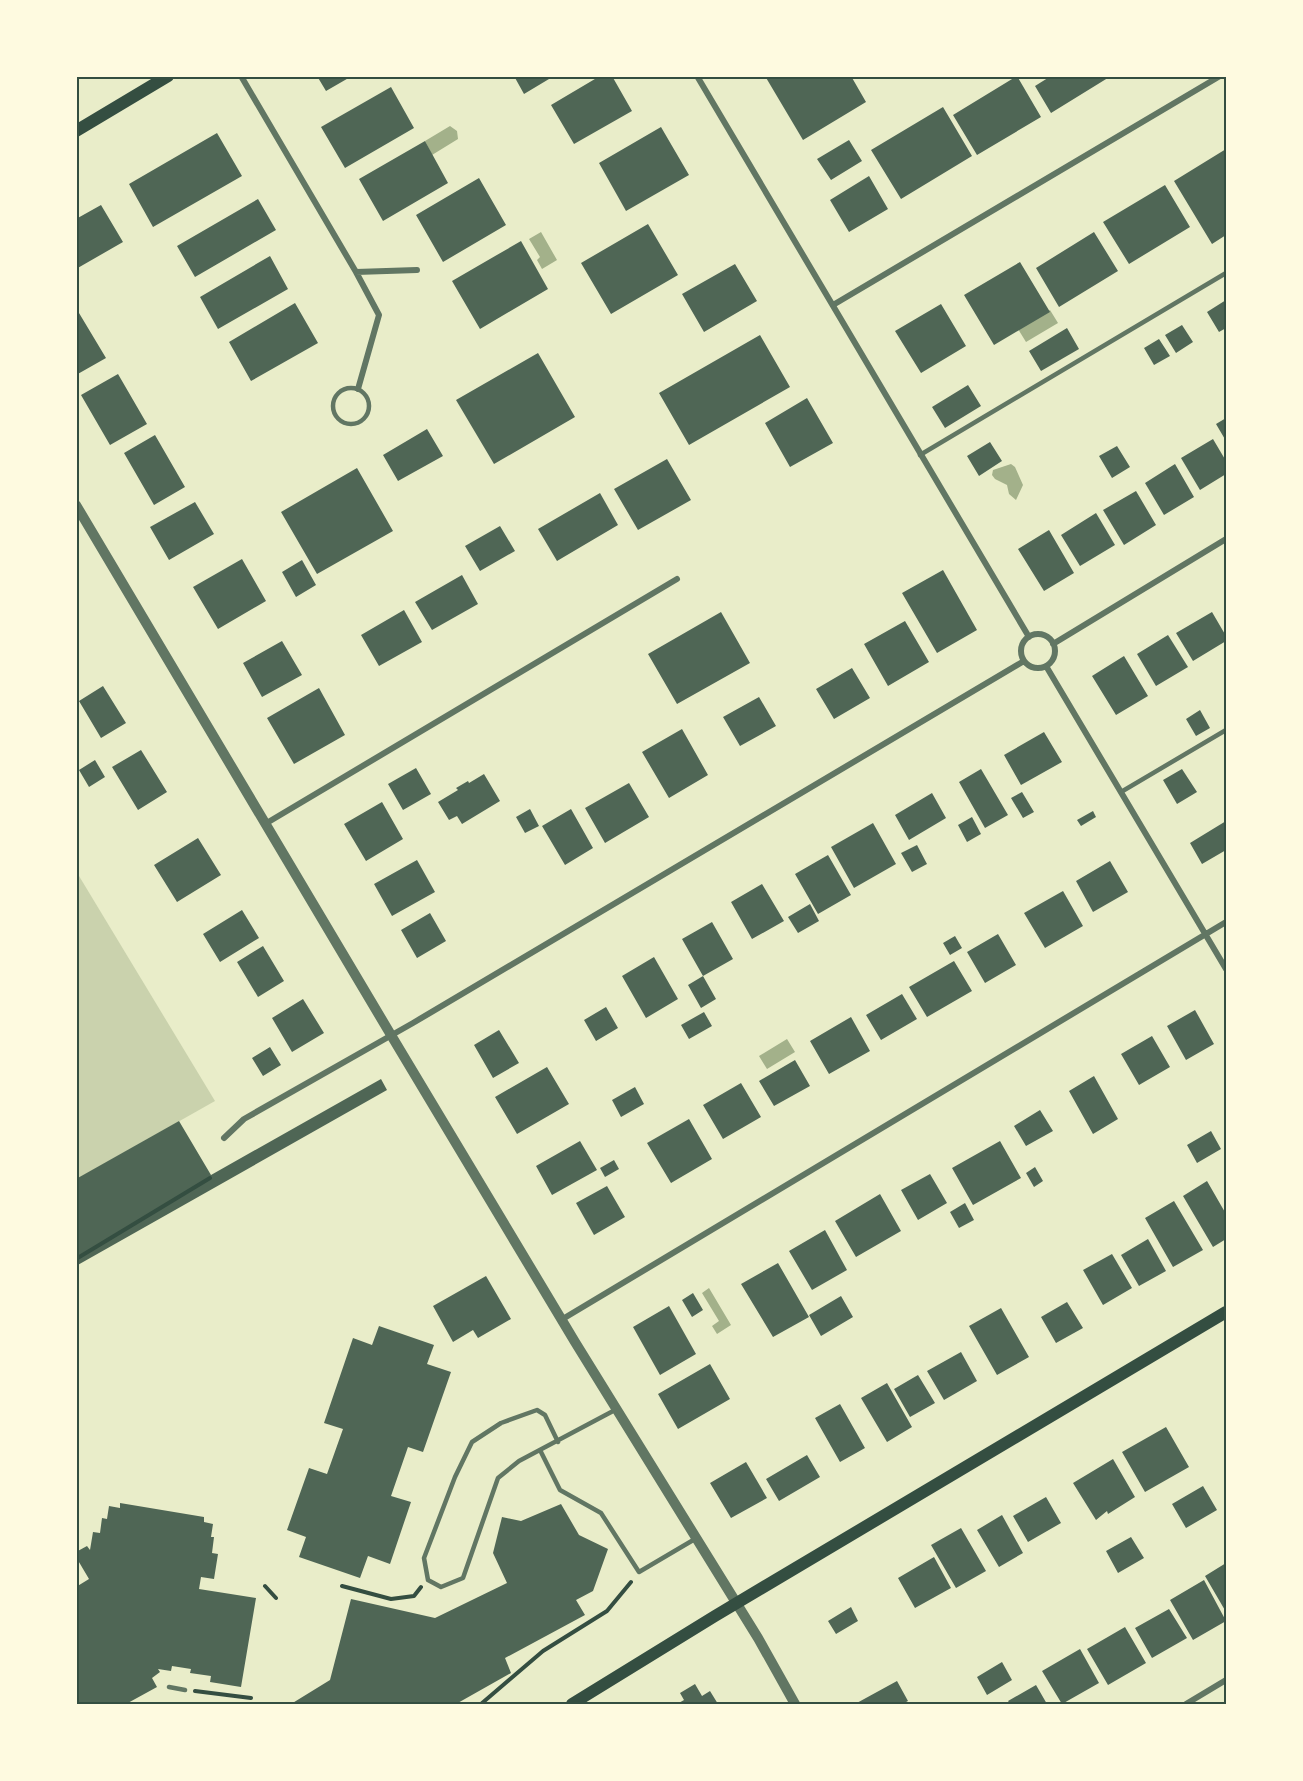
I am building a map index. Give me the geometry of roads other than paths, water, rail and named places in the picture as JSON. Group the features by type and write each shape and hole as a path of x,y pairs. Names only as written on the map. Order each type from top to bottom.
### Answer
{"main road":[{"path":"76,131 168,76"},
{"path":"572,1704 737,1603 1227,1312"}],"street":[{"path":"241,76 379,315 358,390"},
{"path":"697,76 1029,638"},
{"path":"833,305 1220,76"},
{"path":"356,272 417,270"},
{"path":"76,505 561,1320 697,1537 795,1704"},
{"path":"1053,644 1227,539"},
{"path":"265,825 677,579"},
{"path":"1042,635 1053,644 1054,656 1046,666 1034,668 1024,661 1022,648 1024,642 1029,638 1042,635"},
{"path":"224,1138 244,1119 391,1035 1024,661"},
{"path":"1046,666 1227,969"},
{"path":"561,1320 1227,922"},
{"path":"1186,1704 1227,1680"}],"lane":[{"path":"920,455 1227,273"},
{"path":"344,390 358,390 368,399 368,412 359,422 345,423 335,414 334,400 344,390"},
{"path":"1121,792 1227,730"},
{"path":"558,1442 545,1415 537,1410 501,1423 472,1442 455,1477 424,1558 428,1580 441,1587 463,1578 498,1478 519,1461 558,1442 618,1409"},
{"path":"540,1450 560,1490 601,1514 639,1572 697,1537"},
{"path":"169,1687 185,1690"}]}
